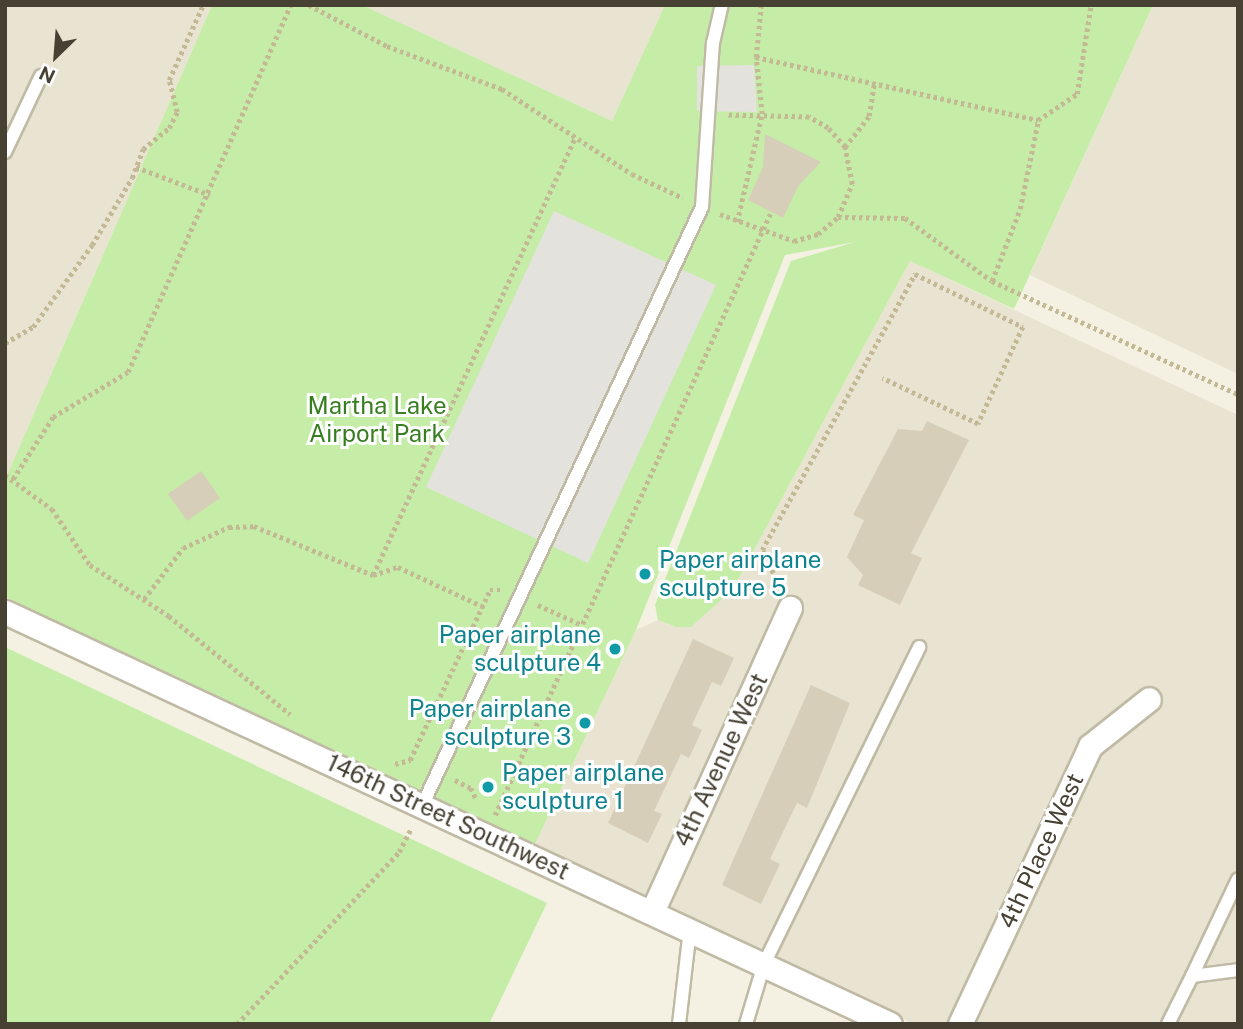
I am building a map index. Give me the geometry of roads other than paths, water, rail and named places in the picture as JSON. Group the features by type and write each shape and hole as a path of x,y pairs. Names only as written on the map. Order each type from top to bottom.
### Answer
{"street":[{"name":"4th Avenue West","path":"652,912 790,608"},
{"name":"146th Street Southwest","path":"5,612 890,1024"},
{"name":"4th Place West","path":"960,1024 1090,746 1149,699"}],"lane":[{"path":"422,806 702,207 713,43 722,5"},
{"path":"5,152 41,76"},
{"path":"746,1024 764,964 919,647"},
{"path":"1168,1024 1238,879"},
{"path":"679,1024 690,929"},
{"path":"1192,976 1238,970"}],"place":[{"name":"Paper airplane sculpture 5","path":"645,574"},
{"name":"Paper airplane sculpture 4","path":"615,649"},
{"name":"Paper airplane sculpture 3","path":"585,723"},
{"name":"Paper airplane sculpture 1","path":"488,787"}],"park label":[{"name":"Martha Lake Airport Park","path":"377,420"}]}
